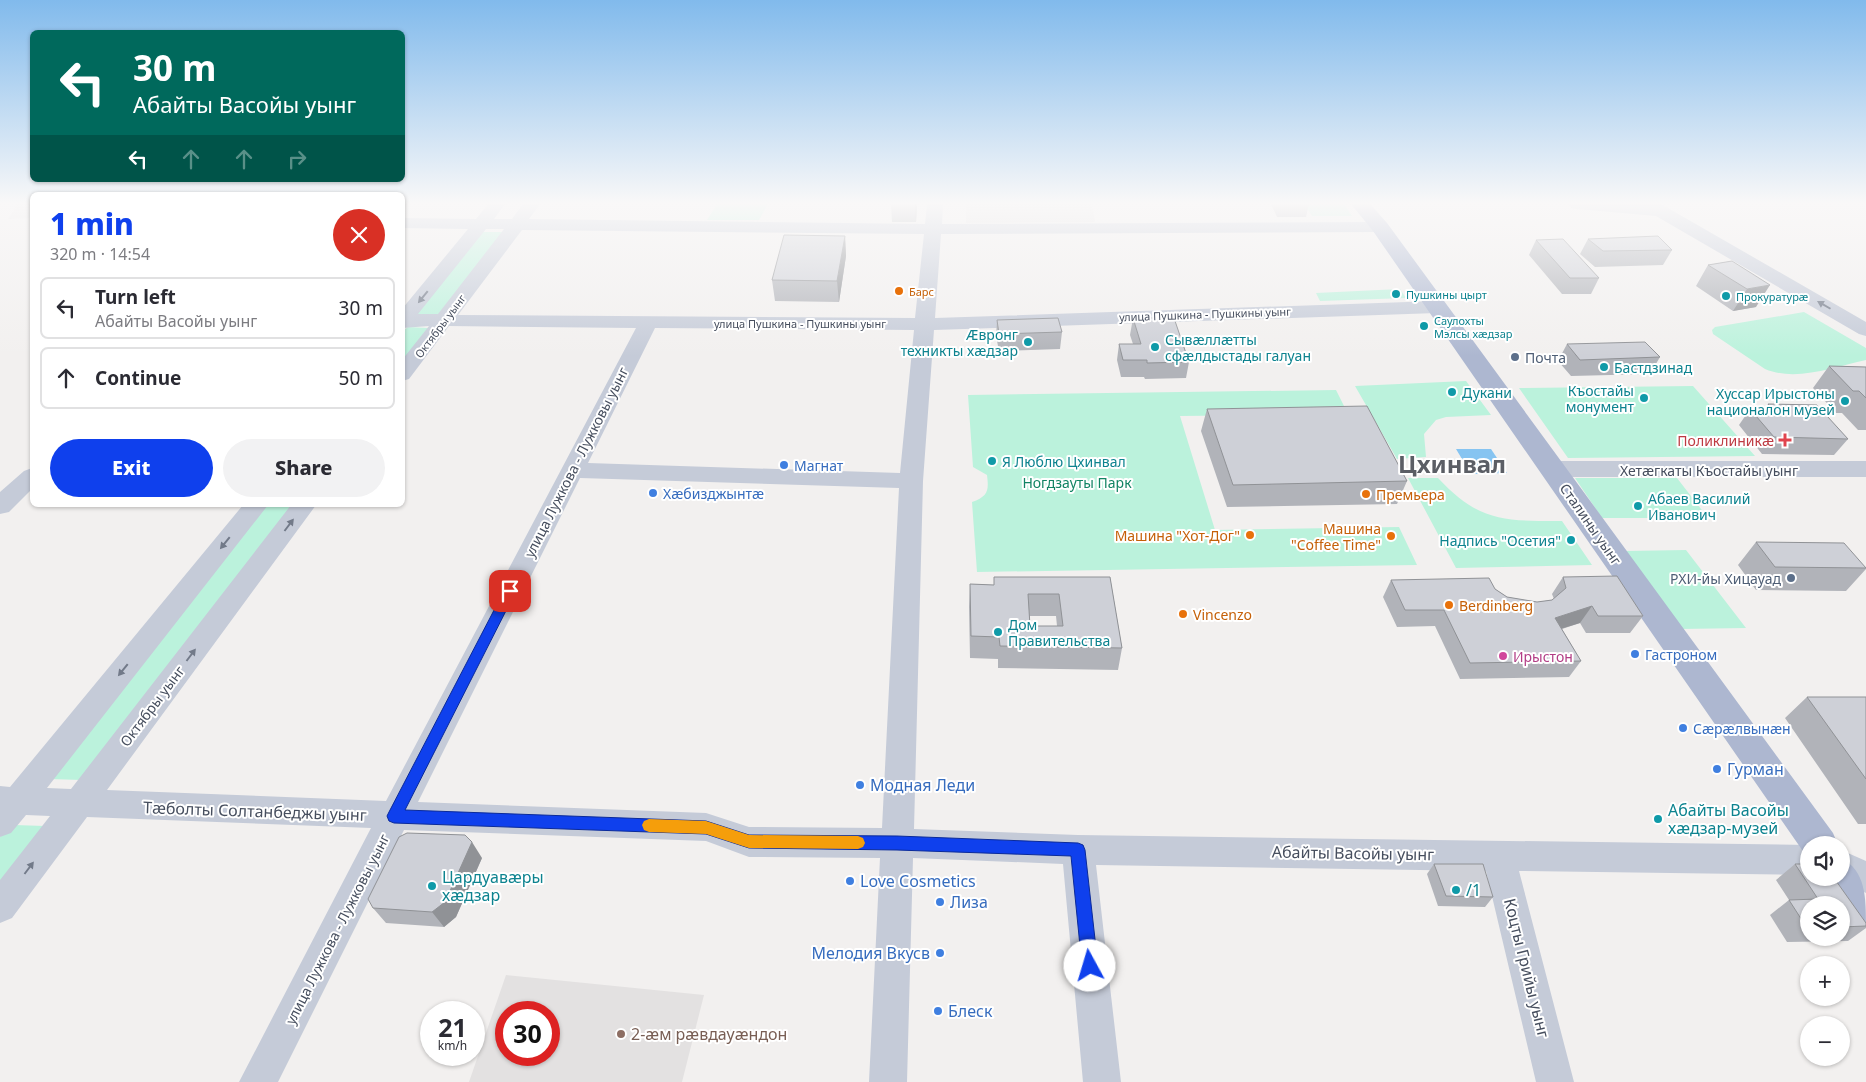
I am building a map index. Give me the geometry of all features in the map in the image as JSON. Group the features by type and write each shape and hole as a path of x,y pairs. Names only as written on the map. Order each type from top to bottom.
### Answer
{"main road":[{"name":"Сталины уынг","path":"1400,254 1814,836"},
{"path":"1849,886 1866,909"}],"street":[{"path":"405,319 456,254"},
{"name":"Октябры уынг","path":"405,371 494,254"},
{"path":"888,1082 911,481 930,254"},
{"path":"1735,254 1866,330"},
{"name":"улица Пушкина - Пушкины уынг","path":"405,321 924,324 1437,307"},
{"name":"улица Лужкова - Лужковы уынг","path":"258,1082 648,323"},
{"path":"0,485 30,458"},
{"name":"Хетæгкаты Къостайы уынг","path":"1552,469 1866,469"},
{"path":"572,470 911,481"},
{"path":"0,506 30,478"},
{"path":"6,808 254,507"},
{"name":"Октябры уынг","path":"0,907 302,507"},
{"name":"Тæболты Солтанбеджы уынг","path":"6,808 78,804 706,827 749,842 897,843"},
{"name":"Абайты Васойы уынг","path":"897,843 1078,850 1800,860"},
{"path":"1078,850 1102,1082"},
{"name":"Коцты Грийы уынг","path":"1499,855 1555,1082"},
{"path":"1850,869 1866,876"}],"shaded area":[{"name":"2-æм рӕвдауӕндон","path":"506,975 704,995 682,1082 469,1082 475,1066 485,1066 485,1036 495,1007 495,1066 560,1066 560,1001 497,1001"}],"green space":[{"path":"464,254 486,254 438,316 418,316 417,312"},
{"path":"1400,289 1406,298 1320,301 1316,293"},
{"path":"1804,312 1866,348 1866,360 1802,374 1777,373 1765,369 1713,334 1712,330 1715,327"},
{"path":"408,327 428,328 405,363 405,329"},
{"path":"1466,381 1491,415 1446,417 1436,420 1424,434 1426,457 1397,459 1355,386"},
{"path":"1693,386 1755,456 1568,458 1519,388"},
{"name":"Ногдзауты Парк","path":"1336,390 1348,414 1180,416 1215,530 1399,527 1417,565 977,572 972,502 984,495 988,481 987,475 973,467 968,395"},
{"path":"1408,478 1438,478 1467,503 1480,511 1494,516 1508,519 1562,521 1592,565 1456,568"},
{"path":"1575,478 1677,478 1708,518 1602,518"},
{"path":"261,507 295,507 82,780 49,779"},
{"path":"1686,550 1746,628 1680,629 1625,551"},
{"path":"14,825 45,826 0,894 0,837"}],"water":[{"path":"1456,449 1491,449 1507,473 1471,474"}],"building":[{"path":"779,254 842,254 837,281 772,280"},
{"path":"1549,254 1577,254 1599,278 1570,278"},
{"path":"1732,261 1770,285 1747,289 1708,265"},
{"path":"1058,318 1062,332 999,334 997,320"},
{"path":"1133,318 1174,318 1189,362 1147,363 1147,360 1123,360 1119,344 1141,344"},
{"path":"1645,342 1660,357 1580,360 1567,344"},
{"path":"1829,366 1866,367 1866,398 1859,391 1853,391"},
{"path":"1768,404 1817,405 1848,439 1774,437 1750,409 1773,409"},
{"path":"1367,406 1407,481 1233,485 1207,409"},
{"path":"1756,542 1844,543 1866,568 1775,567"},
{"path":"1617,576 1643,616 1598,616 1592,606 1555,618 1581,661 1470,663 1444,610 1405,610 1391,580 1489,578 1495,589 1507,597 1537,602 1552,600 1566,588 1563,577"},
{"path":"994,577 1110,577 1122,648 1000,646 999,637 971,636 970,584 994,585","holes":["1028,594 1059,594 1063,626 1030,626"]},
{"path":"1807,697 1866,697 1866,779"},
{"name":"Цардуавæры хæдзар","path":"407,833 465,835 472,842 445,902 432,912 373,908 368,899 399,837"},
{"path":"1434,864 1483,864 1493,897 1446,896"},
{"path":"1795,864 1800,864 1800,872"},
{"path":"1809,886 1840,886 1847,896 1816,896"},
{"path":"1789,900 1800,900 1800,917"},
{"path":"1850,900 1866,923 1866,926 1850,927"}],"slow traffic":[{"path":"649,825 706,827 749,842 858,843"}],"place":[{"name":"Барс","path":"899,291"},
{"name":"Пушкины цырт","path":"1396,294"},
{"name":"Прокуратурæ","path":"1726,296"},
{"name":"Саулохты Мэлсы хæдзар","path":"1424,326"},
{"name":"Æвpонг техникты хæдзар","path":"1028,342"},
{"name":"Сывæллæтты сфæлдыстады галуан","path":"1155,347"},
{"name":"Почта","path":"1515,357"},
{"name":"Бастдзинад","path":"1604,367"},
{"name":"Дукани","path":"1452,392"},
{"name":"Къостайы монумент","path":"1644,398"},
{"name":"Хуссар Ирыстоны националон музей","path":"1845,401"},
{"name":"Поликлиникæ","path":"1785,440"},
{"name":"Я Люблю Цхинвал","path":"992,461"},
{"name":"Магнат","path":"784,465"},
{"name":"Хæбизджынтæ","path":"653,493"},
{"name":"Премьера","path":"1366,494"},
{"name":"Абаев Василий Иванович","path":"1638,506"},
{"name":"Машина \"Хот-Дог\"","path":"1250,535"},
{"name":"Машина \"Coffee Time\"","path":"1391,536"},
{"name":"Надпись \"Осетия\"","path":"1571,540"},
{"name":"РХИ-йы Хицауад","path":"1791,578"},
{"name":"Berdinberg","path":"1449,605"},
{"name":"Vincenzo","path":"1183,614"},
{"name":"Дом Правительства","path":"998,632"},
{"name":"Гастроном","path":"1635,654"},
{"name":"Ирыстон","path":"1503,656"},
{"name":"Сæрæлвынæн","path":"1683,728"},
{"name":"Гурман","path":"1717,769"},
{"name":"Модная Леди","path":"860,785"},
{"name":"Абайты Васойы хæдзар-музей","path":"1658,819"},
{"name":"Love Cosmetics","path":"850,881"},
{"name":"Цардуавæры хæдзар","path":"432,886"},
{"name":"/1","path":"1456,890"},
{"name":"Лиза","path":"940,902"},
{"name":"Мелодия Вкусв","path":"940,953"},
{"name":"Блеск","path":"938,1011"},
{"name":"2-æм рӕвдауӕндон","path":"621,1034"}],"district":[{"name":"Цхинвал","path":"1452,463"}],"route":[{"path":"510,591 394,816 706,827 749,842 897,843 1078,850 1090,966"}]}
